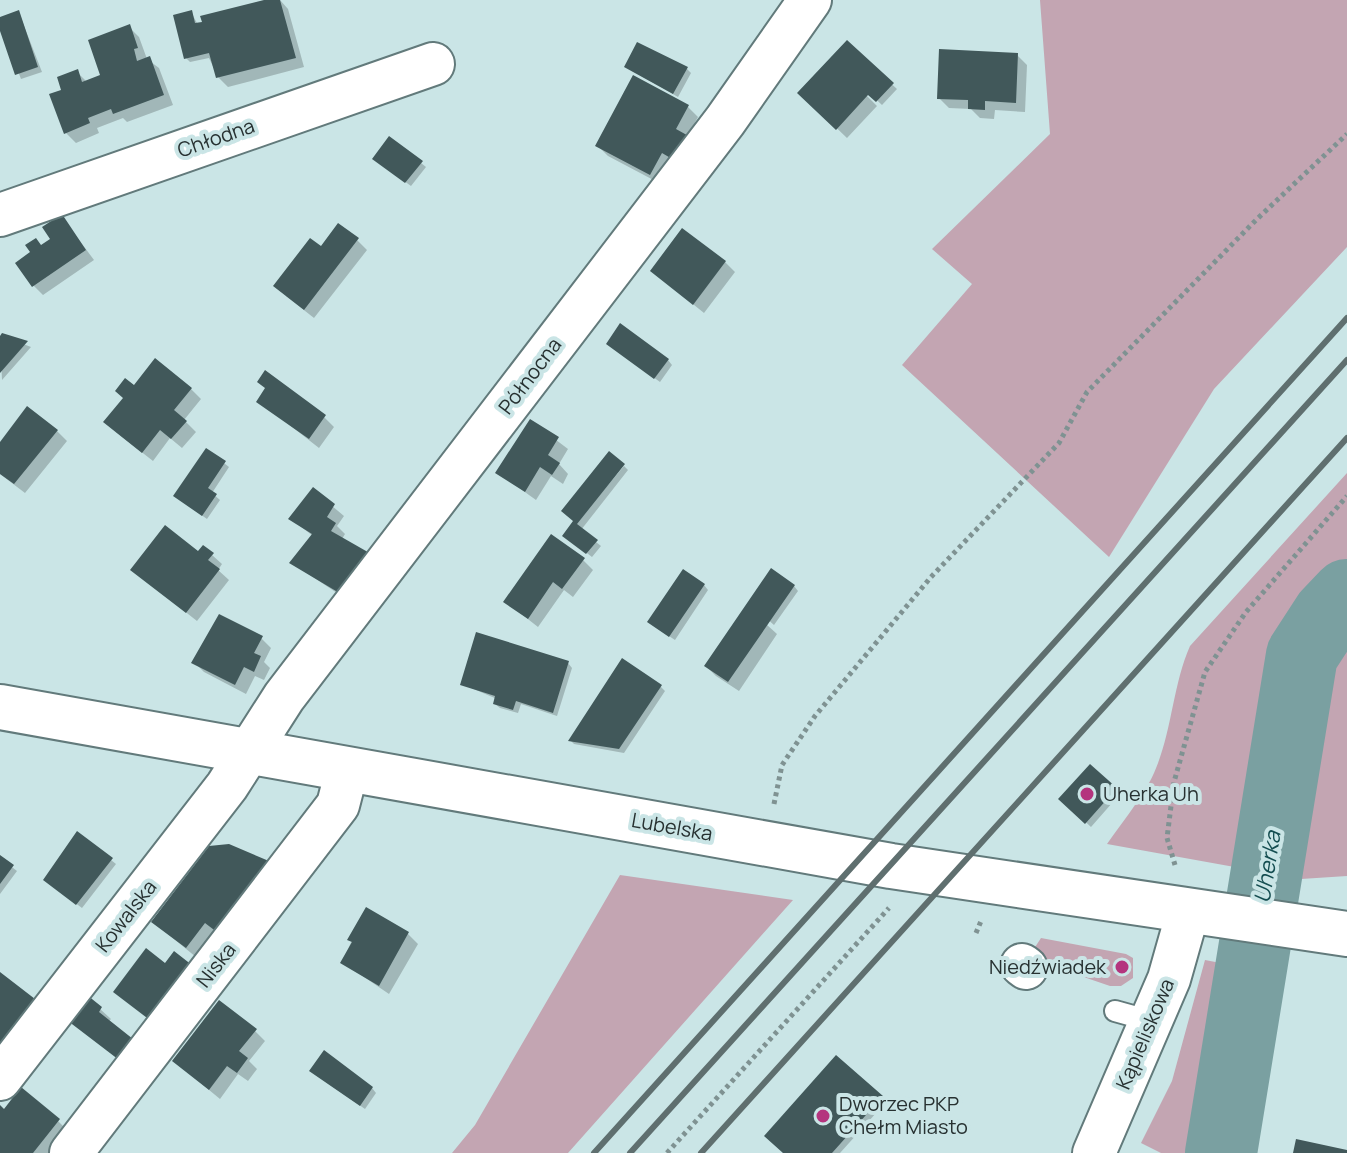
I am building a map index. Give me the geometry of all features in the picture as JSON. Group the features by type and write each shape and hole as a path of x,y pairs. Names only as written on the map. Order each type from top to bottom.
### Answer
{"main road":[{"name":"Lubelska","path":"0,707 765,844 1347,934"}],"street":[{"name":"Północna","path":"251,752 284,697 725,121 810,0"},
{"name":"Chłodna","path":"0,215 433,64"},
{"name":"Kowalska","path":"0,1079 251,752"},
{"name":"Niska","path":"71,1153 338,805 347,770"},
{"name":"Kąpieliskowa","path":"1094,1153 1133,1016 1169,979 1204,914"}],"path":[{"path":"765,844 782,765 815,716 931,577 1059,443 1087,392 1256,220 1347,134"},
{"path":"1204,914 1167,838 1174,782 1205,672 1246,612 1347,496"},
{"path":"667,1153 895,902"}],"shaded area":[{"path":"1040,0 1347,0 1347,247 1214,389 1109,557 902,365 972,284 932,249 1050,134"},
{"path":"1347,473 1347,876 1301,879 1107,844 1157,767 1190,646"},
{"path":"620,875 793,900 568,1153 452,1153 475,1125"},
{"path":"1041,938 1126,954 1133,958 1133,978 1121,986 1110,986 1028,958"},
{"path":"1205,960 1262,971 1232,1153 1161,1153 1141,1143 1172,1081"}],"building":[{"path":"264,0 280,0 296,58 216,78 209,53 184,59 173,15 192,10 195,23 202,22 200,16"},
{"path":"19,10 38,67 15,75 0,31 0,17"},
{"path":"130,24 138,48 134,49 137,61 150,56 164,95 113,114 111,109 88,118 90,123 64,134 49,94 61,90 57,77 78,69 82,82 100,75 88,40"},
{"path":"847,40 894,83 876,102 868,95 836,130 797,93"},
{"path":"637,42 688,67 673,94 624,67"},
{"path":"939,49 1018,53 1016,103 985,101 985,110 968,109 968,100 937,99"},
{"path":"633,75 689,105 676,129 694,139 679,163 662,153 650,175 595,146"},
{"path":"389,136 423,161 405,183 372,159"},
{"path":"62,214 86,250 32,287 15,263 30,252 25,245 36,238 41,245 50,239 42,227"},
{"path":"338,223 359,238 304,310 273,286 310,238 321,246"},
{"path":"682,228 726,261 693,305 650,271"},
{"path":"620,323 669,359 654,379 606,344"},
{"path":"2,333 28,341 0,373 0,336"},
{"path":"155,358 192,388 174,410 187,421 171,439 160,430 142,453 103,422 123,398 115,391 125,378 134,385"},
{"path":"265,370 326,415 309,439 256,402 265,388 257,382"},
{"path":"27,406 58,430 14,484 0,474 0,442"},
{"path":"530,419 559,437 548,455 560,463 552,475 540,467 525,492 495,473"},
{"path":"206,448 226,461 208,488 217,494 202,516 173,496"},
{"path":"609,451 625,464 577,524 598,540 586,554 562,536 573,521 561,511"},
{"path":"313,487 335,504 327,517 336,523 331,531 373,555 341,594 289,563 312,534 288,519"},
{"path":"165,525 198,551 203,545 214,553 208,560 220,569 186,613 130,570"},
{"path":"551,534 585,558 562,589 553,582 528,619 503,602"},
{"path":"771,568 795,585 728,682 704,666"},
{"path":"683,569 705,584 669,637 647,622"},
{"path":"219,614 263,636 254,653 261,656 254,672 244,667 235,685 191,663"},
{"path":"476,632 569,661 553,713 516,701 513,710 493,704 495,696 460,685"},
{"path":"622,658 662,685 619,749 568,741"},
{"name":"Uherka Uh","path":"1090,764 1117,788 1085,824 1058,799"},
{"path":"77,831 113,858 76,905 43,880"},
{"path":"229,844 276,864 222,936 205,923 186,948 151,922 209,846"},
{"path":"0,855 14,865 0,884"},
{"path":"366,907 409,932 379,986 340,963 352,942 347,940"},
{"path":"146,948 165,963 174,951 197,969 155,1024 113,992"},
{"path":"0,972 35,999 0,1051"},
{"path":"87,995 102,1007 99,1012 138,1043 123,1063 68,1021"},
{"path":"219,1000 257,1029 239,1051 248,1058 237,1073 227,1066 209,1090 172,1061"},
{"path":"324,1050 373,1087 360,1106 309,1071"},
{"name":"Dworzec PKP Chełm Miasto","path":"836,1055 883,1096 832,1153 783,1153 764,1136"},
{"path":"21,1087 60,1119 33,1153 0,1153 0,1105 4,1109"},
{"path":"1296,1139 1347,1150 1347,1153 1293,1153"}],"waterway":[{"name":"Uherka","path":"1221,1153 1302,655 1328,615 1347,595"}],"railway":[{"path":"594,1153 1347,318"},
{"path":"630,1153 1347,360"},
{"path":"701,1153 1347,438"}],"place":[{"name":"Uherka Uh","path":"1087,794"},
{"name":"Niedźwiadek","path":"1122,967"},
{"name":"Dworzec PKP Chełm Miasto","path":"823,1116"}]}
